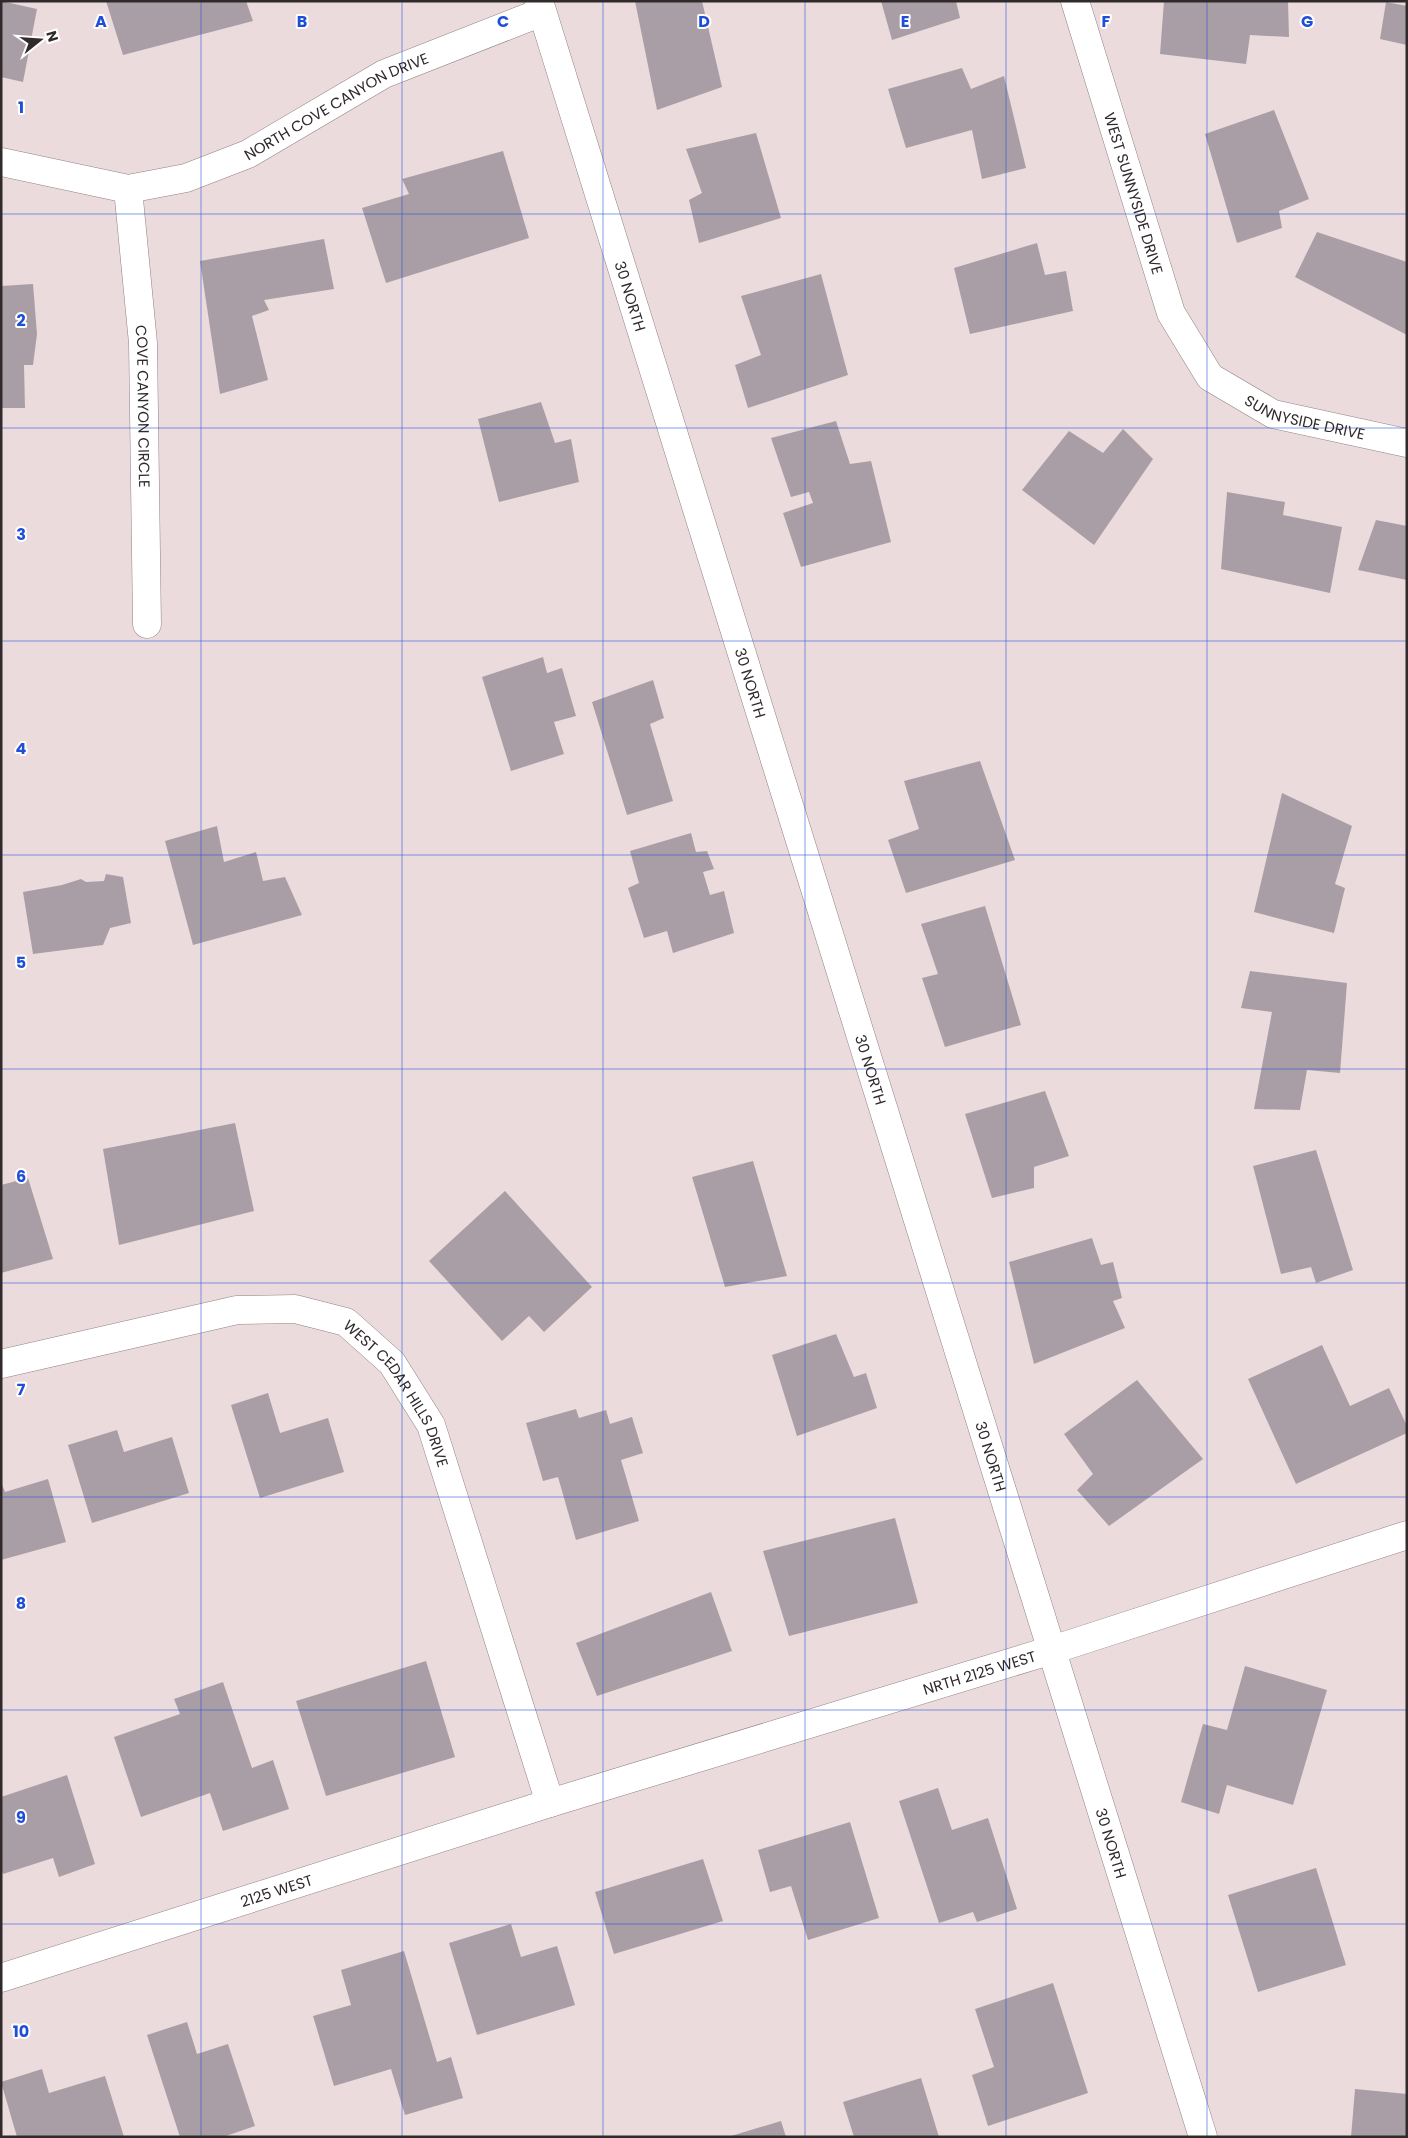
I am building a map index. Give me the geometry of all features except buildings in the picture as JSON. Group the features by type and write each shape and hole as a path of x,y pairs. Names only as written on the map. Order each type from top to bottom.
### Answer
{"street":[{"name":"WEST SUNNYSIDE DRIVE","path":"1075,1 1171,313 1210,377"},
{"name":"NORTH COVE CANYON DRIVE","path":"128,189 186,178 248,154 384,74 541,6"},
{"name":"30 NORTH","path":"541,6 1203,2137"},
{"path":"1,162 128,189"},
{"name":"COVE CANYON CIRCLE","path":"128,189 143,344 147,624"},
{"name":"SUNNYSIDE DRIVE","path":"1210,377 1273,414 1407,443"},
{"name":"WEST CEDAR HILLS DRIVE","path":"1,1364 237,1310 295,1309 346,1322 392,1363 430,1425 550,1803"},
{"name":"NRTH 2125 WEST","path":"550,1803 1052,1650 1407,1535"},
{"name":"2125 WEST","path":"1,1978 550,1803"}]}
